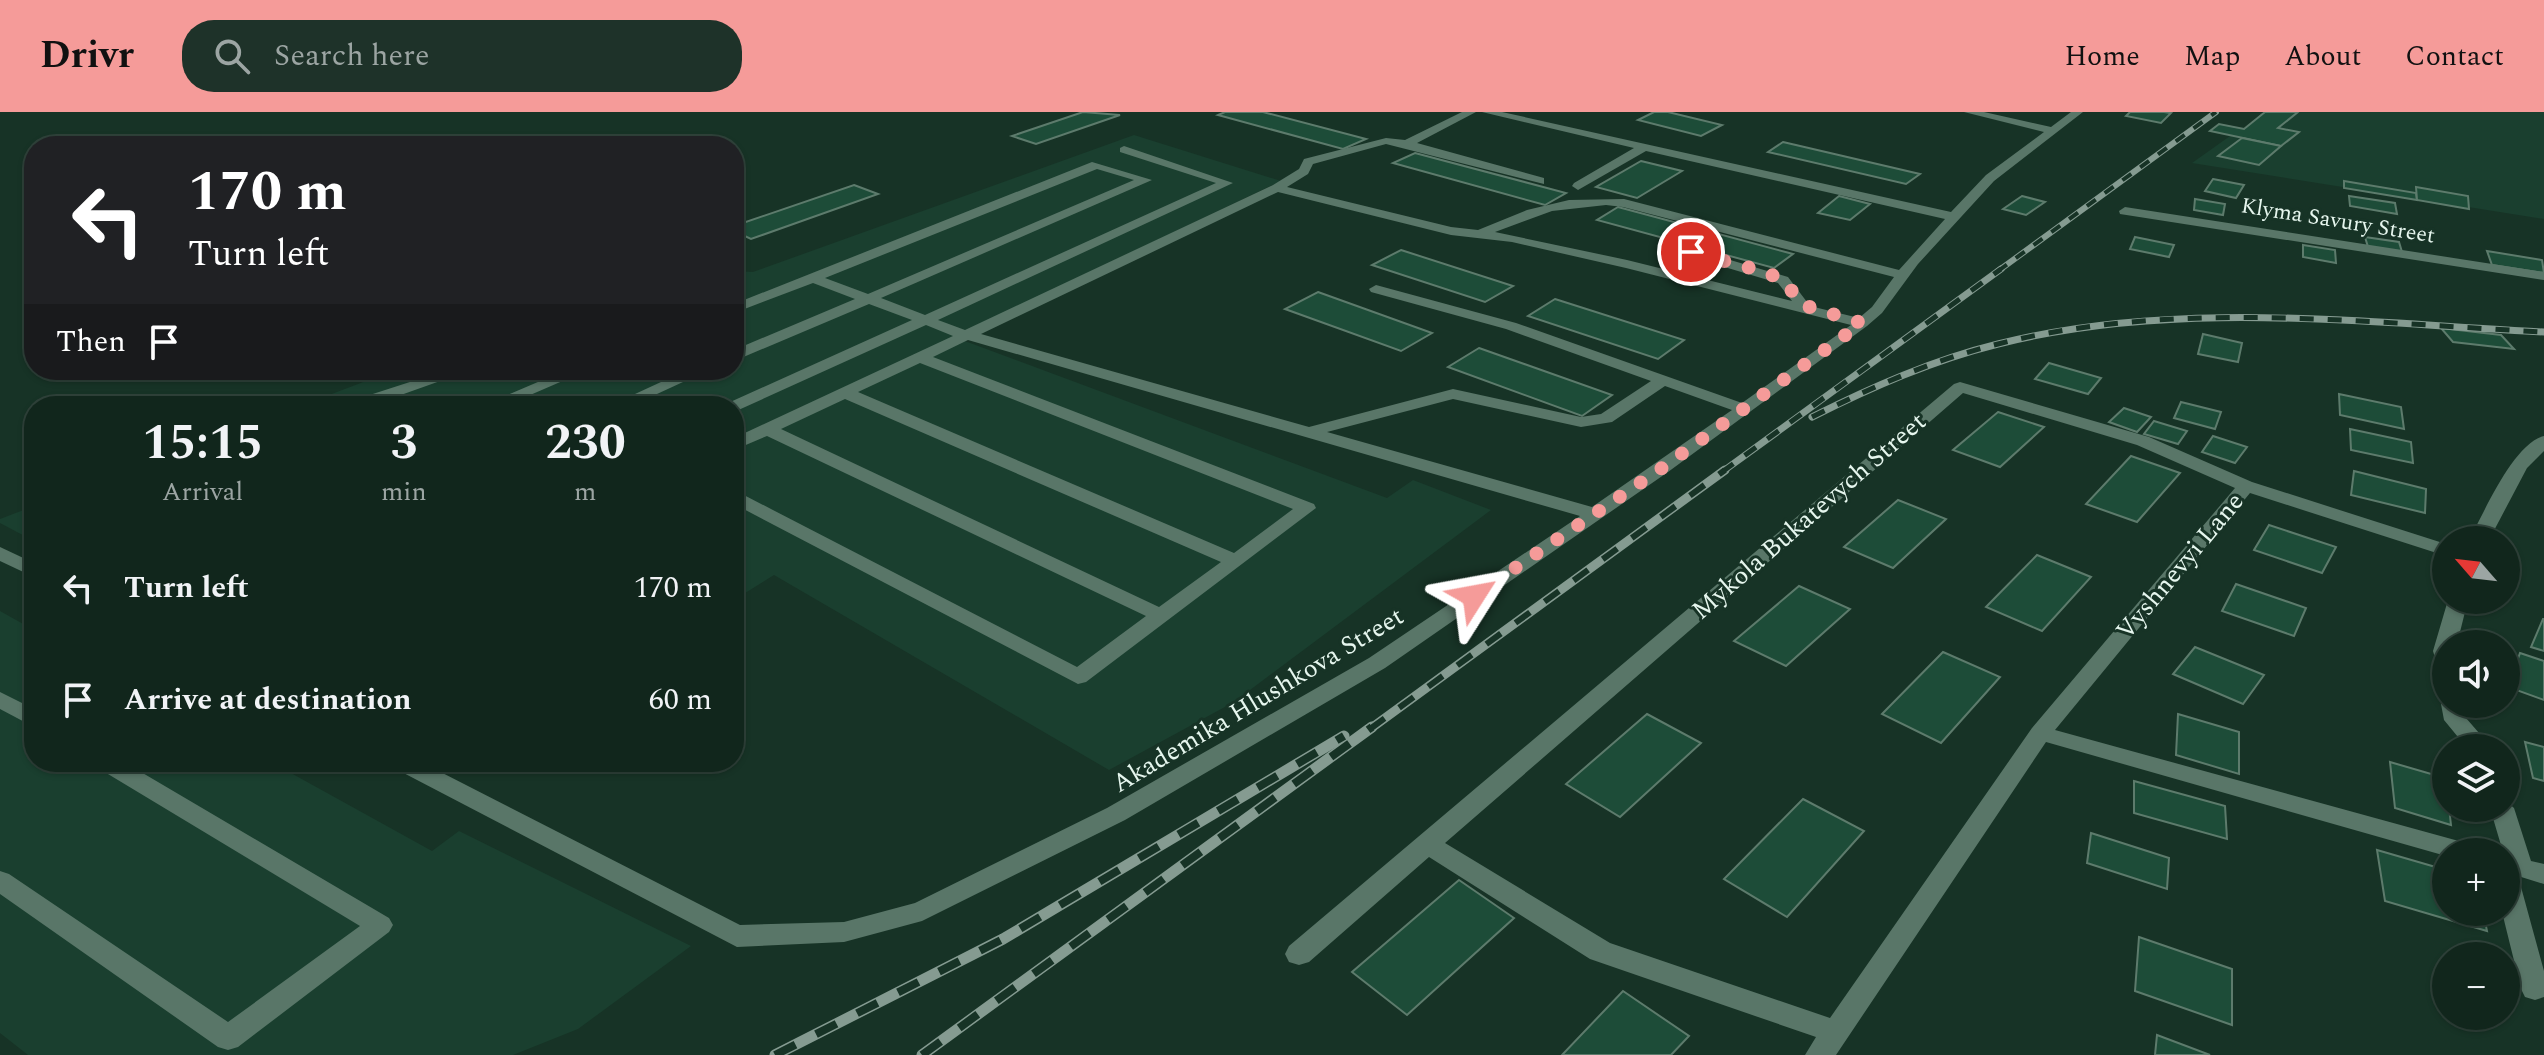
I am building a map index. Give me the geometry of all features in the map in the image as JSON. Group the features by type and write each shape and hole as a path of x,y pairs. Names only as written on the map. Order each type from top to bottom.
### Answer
{"street":[{"path":"1407,144 1471,112"},
{"path":"1487,112 1954,217"},
{"path":"1969,112 2055,131"},
{"name":"Akademika Hlushkova Street","path":"421,772 737,936 844,932 922,911 1116,814 1377,663 1595,514 1862,323 1877,310 1903,275 1990,178 2078,112"},
{"path":"744,440 1277,188 1304,171 1308,162 1386,141 1540,181"},
{"path":"1578,186 1643,148"},
{"path":"744,402 1227,183 1124,150"},
{"path":"744,305 1096,165 1146,180 744,352"},
{"path":"1277,188 1451,231 1512,238 1803,305 1862,323"},
{"path":"1480,234 1508,221 1567,204 1601,200 1624,203 1903,275"},
{"name":"Klyma Savury Street","path":"2125,211 2544,276"},
{"path":"1666,245 1783,280 1803,305"},
{"path":"813,278 964,334 1595,514"},
{"path":"1376,289 1511,326 1744,409"},
{"path":"744,502 1078,677 1307,508 919,357"},
{"path":"384,396 433,380"},
{"path":"514,396 555,380"},
{"path":"640,396 678,380"},
{"path":"1310,432 1453,394 1581,422 1606,418 1662,381"},
{"name":"Mykola Bukatevych Street","path":"1299,954 1960,387 2143,441 2246,486"},
{"path":"844,392 1236,561"},
{"path":"767,429 1162,616"},
{"path":"2487,526 2519,466 2544,441"},
{"name":"Vyshnevyi Lane","path":"1820,1055 2040,733 2246,486 2432,546"},
{"path":"0,699 24,713"},
{"path":"2455,718 2468,734"},
{"path":"2040,733 2432,843"},
{"path":"0,881 228,1038 380,925 123,772"},
{"path":"1428,844 1600,951 1834,1031"},
{"path":"2520,878 2535,989"}],"shaded area":[{"path":"2265,112 2544,112 2544,219 2192,163 2230,136 2210,131 2244,129"},
{"path":"1134,135 1281,181 954,337 1387,498 1413,480 1491,510 1234,702 1109,770 774,575 744,594 744,396 326,396 369,380 744,380 744,272 753,272"},
{"path":"24,510 24,536 0,523 0,519"},
{"path":"0,611 24,624 24,772 289,772 432,851 459,831 691,946 578,1029 513,1055 28,1055 0,1033"}],"building":[{"path":"1083,112 1120,115 1036,144 1012,136"},
{"path":"1225,112 1263,112 1366,139 1343,149 1218,115"},
{"path":"1654,112 1668,112 1722,125 1701,136 1638,120"},
{"path":"2130,112 2171,113 2161,123 2126,116"},
{"path":"2265,112 2298,112 2278,128 2299,132 2281,146 2210,131 2219,124 2244,129"},
{"path":"2242,138 2281,146 2259,165 2218,156"},
{"path":"1783,142 1920,174 1906,184 1768,152"},
{"path":"1415,153 1566,193 1545,205 1393,163"},
{"path":"1641,161 1682,171 1637,198 1596,187"},
{"path":"2213,179 2244,185 2236,198 2205,191"},
{"path":"2344,181 2416,193 2417,200 2344,188"},
{"path":"854,185 878,194 751,239 744,236 744,223"},
{"path":"2416,187 2468,196 2469,209 2417,200"},
{"path":"1839,196 1870,204 1850,220 1818,213"},
{"path":"2022,196 2045,202 2026,215 2003,209"},
{"path":"2349,196 2395,203 2397,214 2350,206"},
{"path":"2195,199 2225,204 2223,215 2194,210"},
{"path":"1618,207 1793,254 1774,268 1597,220"},
{"path":"2135,237 2174,245 2169,257 2130,249"},
{"path":"2365,237 2399,242 2402,252 2368,247"},
{"path":"2303,245 2335,250 2336,263 2303,257"},
{"path":"1401,250 1513,286 1485,302 1372,265"},
{"path":"2487,251 2542,260 2544,273 2492,265"},
{"path":"1318,292 1432,333 1401,351 1285,309"},
{"path":"1555,299 1684,340 1658,359 1528,316"},
{"path":"2441,328 2501,335 2514,349 2453,342"},
{"path":"2203,334 2242,343 2238,362 2198,354"},
{"path":"1479,348 1612,395 1582,416 1448,367"},
{"path":"2049,363 2101,378 2088,394 2035,379"},
{"path":"2339,394 2401,407 2404,429 2340,415"},
{"path":"2181,402 2221,412 2215,429 2174,418"},
{"path":"2124,408 2151,417 2137,432 2109,422"},
{"path":"1998,412 2044,427 2000,467 1953,450"},
{"path":"2154,421 2187,431 2178,444 2144,434"},
{"path":"2350,429 2411,442 2413,463 2351,450"},
{"path":"2213,436 2247,447 2235,463 2202,452"},
{"path":"2131,456 2180,473 2137,522 2086,504"},
{"path":"2354,471 2426,489 2425,513 2351,495"},
{"path":"1898,500 1946,519 1893,568 1844,547"},
{"path":"2269,525 2336,547 2322,573 2254,550"},
{"path":"2037,555 2091,577 2042,631 1986,607"},
{"path":"2236,584 2306,608 2294,636 2222,611"},
{"path":"1799,586 1850,609 1786,666 1734,641"},
{"path":"2544,619 2544,651 2531,647"},
{"path":"2195,647 2264,675 2243,704 2173,674"},
{"path":"1943,652 2000,677 1941,743 1882,714"},
{"path":"2520,653 2544,661 2544,700 2520,691"},
{"path":"1647,714 1701,743 1620,817 1566,784"},
{"path":"2178,714 2239,732 2239,774 2176,755"},
{"path":"2525,742 2544,747 2544,781 2533,778"},
{"path":"2390,762 2432,774 2432,819 2395,808"},
{"path":"2134,781 2225,806 2227,839 2134,813"},
{"path":"1803,799 1864,831 1787,917 1724,879"},
{"path":"2091,833 2169,858 2167,889 2087,863"},
{"path":"2377,850 2432,866 2432,915 2385,901"},
{"path":"1459,880 1514,918 1407,1015 1352,972"},
{"path":"2139,937 2232,969 2232,1025 2135,991"},
{"path":"1623,991 1689,1036 1671,1055 1562,1055"},
{"path":"2157,1035 2210,1055 2155,1055"}],"railway":[{"path":"1998,271 2216,112"},
{"path":"1722,472 2001,269"},
{"path":"1812,417 1903,375 1974,350 2065,330 2132,322 2270,318 2544,332"},
{"path":"1370,729 1725,470"},
{"path":"922,1055 1372,727"},
{"path":"775,1055 1003,939 1344,736"}],"route":[{"path":"1474,596 1662,468 1862,323 1803,305 1783,280 1765,272 1691,252"}]}
